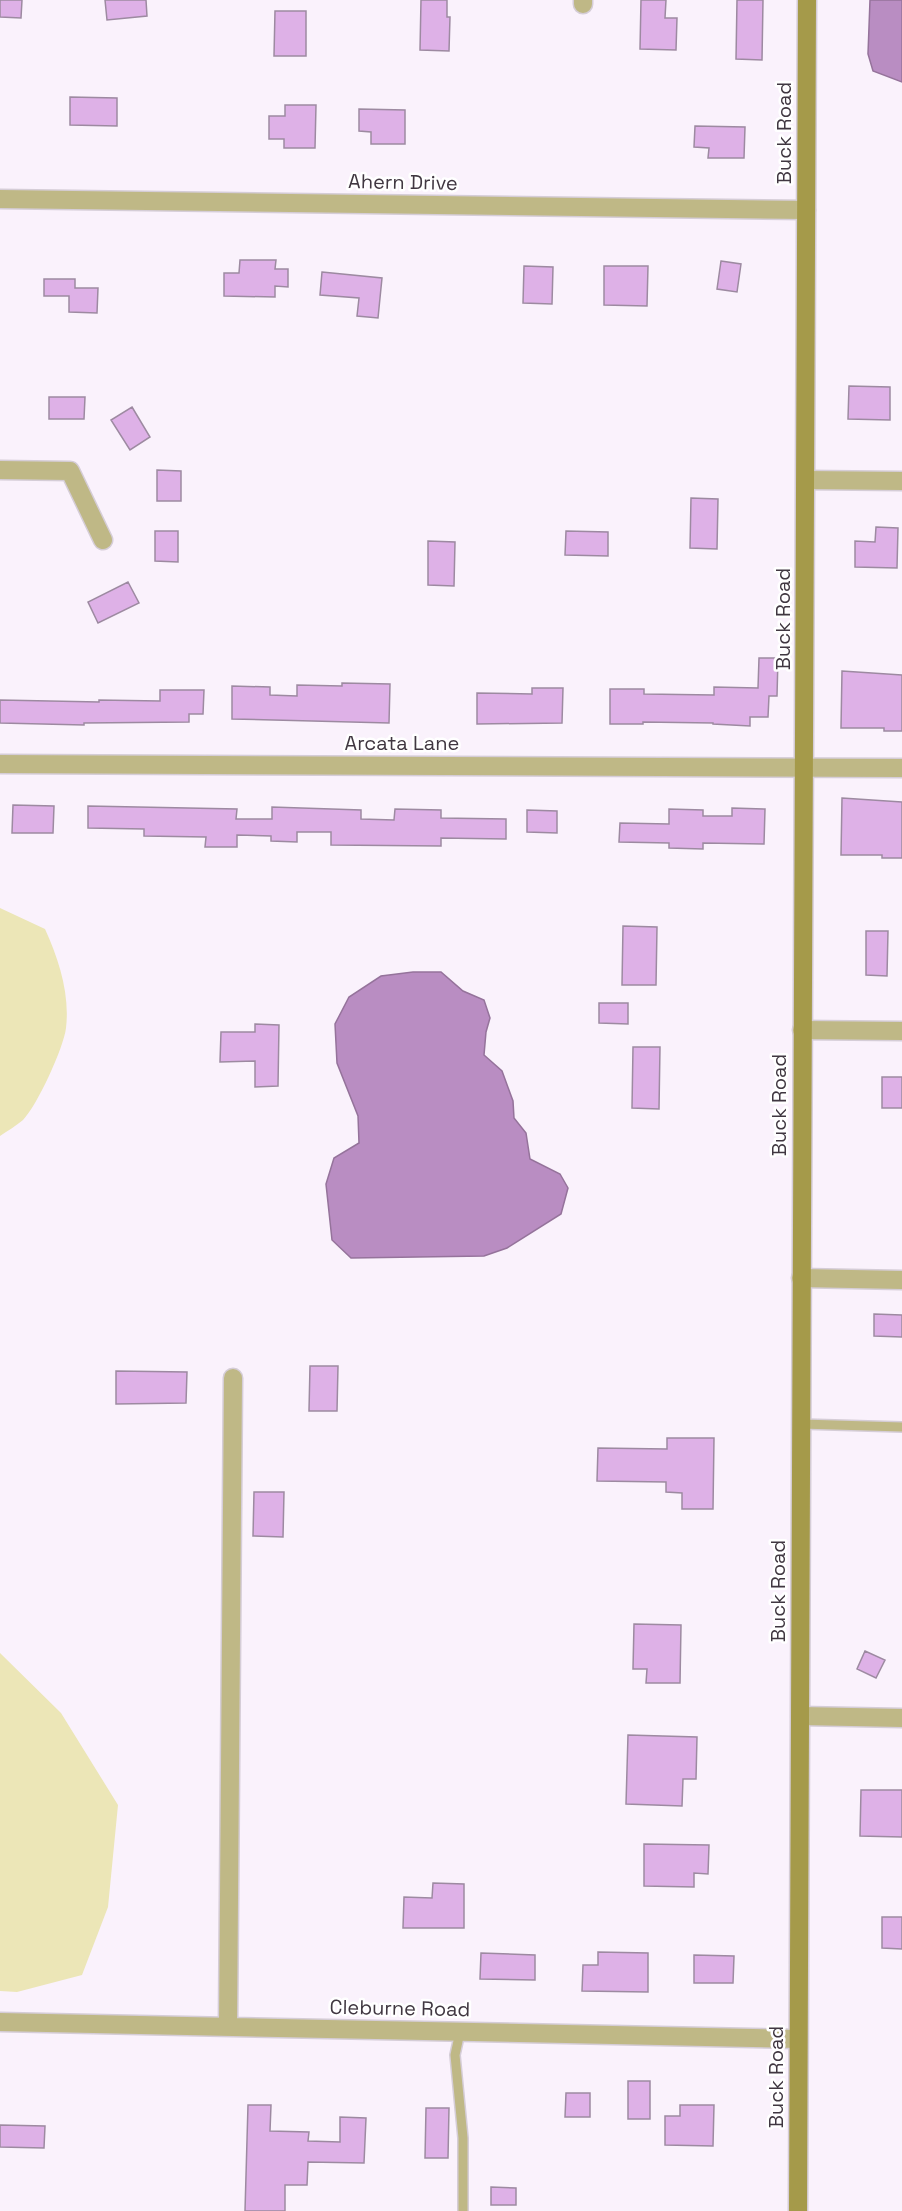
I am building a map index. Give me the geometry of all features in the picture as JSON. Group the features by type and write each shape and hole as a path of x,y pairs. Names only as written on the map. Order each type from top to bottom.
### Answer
{"street":[{"name":"Buck Road","path":"798,2211 807,0"},
{"name":"Ahern Drive","path":"0,199 806,210"},
{"path":"0,470 70,471 103,540"},
{"path":"806,480 902,482"},
{"name":"Arcata Lane","path":"0,764 902,768"},
{"path":"802,1030 902,1031"},
{"path":"801,1278 902,1280"},
{"path":"228,2027 233,1378"},
{"path":"801,1716 902,1718"},
{"name":"Cleburne Road","path":"0,2022 798,2039"}],"lane":[{"path":"801,1424 902,1427"},
{"path":"460,2032 455,2055 463,2138 463,2211"}],"shaded area":[{"path":"870,0 902,0 902,82 873,71 868,54"},
{"path":"0,908 45,929 62,977 67,1015 60,1048 49,1076 29,1113 0,1136"},
{"path":"413,972 441,972 463,991 484,1000 490,1018 484,1055 502,1071 513,1101 514,1118 526,1133 530,1159 560,1174 568,1188 561,1214 507,1248 484,1256 351,1258 332,1240 326,1184 334,1158 359,1143 358,1116 337,1063 335,1024 349,997 381,976"},
{"path":"0,1653 61,1713 118,1805 108,1907 82,1975 17,1992 0,1991"}],"building":[{"path":"0,0 22,0 21,18 0,17"},
{"path":"105,0 146,0 147,16 107,20"},
{"path":"421,0 447,0 447,17 450,17 449,51 420,50"},
{"path":"641,0 666,0 665,18 677,18 676,50 640,49"},
{"path":"737,0 763,0 762,60 736,59"},
{"path":"275,11 306,11 306,56 274,56"},
{"path":"70,97 117,98 117,126 70,125"},
{"path":"285,105 316,105 315,148 284,148 284,139 269,139 269,116 285,116"},
{"path":"359,109 405,110 405,144 371,144 371,132 359,131"},
{"path":"695,126 745,127 744,158 708,158 709,148 694,147"},
{"path":"240,260 276,260 275,269 288,269 288,287 275,286 275,297 224,296 224,273 239,273"},
{"path":"721,261 741,264 737,292 717,289"},
{"path":"524,266 553,267 552,304 523,303"},
{"path":"604,266 648,266 647,306 604,305"},
{"path":"322,272 382,278 378,318 357,316 359,298 320,295"},
{"path":"44,279 75,279 75,288 98,288 97,313 69,312 69,296 44,296"},
{"path":"849,386 890,387 890,420 848,419"},
{"path":"49,397 85,397 84,419 49,419"},
{"path":"132,407 150,437 130,450 111,420"},
{"path":"157,470 181,471 181,501 157,501"},
{"path":"691,498 718,499 717,549 690,548"},
{"path":"876,527 898,528 897,568 855,567 855,541 875,542"},
{"path":"155,531 178,531 178,562 155,561"},
{"path":"566,531 608,532 608,556 565,555"},
{"path":"428,541 455,542 454,586 428,585"},
{"path":"128,582 139,603 98,623 88,602"},
{"path":"759,658 778,658 777,696 769,696 768,717 750,717 750,726 643,722 643,724 610,724 610,689 644,689 644,694 714,695 714,687 758,688"},
{"path":"842,671 902,675 902,731 884,731 884,728 841,728"},
{"path":"342,683 390,684 389,723 232,719 232,686 270,687 270,695 297,696 297,685 342,686"},
{"path":"532,688 563,688 562,723 477,724 477,693 532,694"},
{"path":"160,690 204,690 203,714 189,714 189,722 84,723 84,725 0,723 0,700 160,701"},
{"path":"842,798 902,802 902,858 882,858 882,855 841,855"},
{"path":"13,805 54,806 53,833 12,833"},
{"path":"88,806 237,809 236,819 272,819 272,807 361,810 361,819 394,820 395,809 441,810 441,818 506,819 506,839 441,838 441,846 331,845 331,832 297,832 297,842 271,841 271,836 237,835 237,847 205,847 206,837 144,836 144,829 88,828"},
{"path":"732,808 765,809 764,844 703,843 703,849 669,848 669,843 619,842 620,823 669,824 669,809 703,810 703,816 732,816"},
{"path":"527,810 557,811 557,833 527,832"},
{"path":"623,926 657,927 656,985 622,985"},
{"path":"866,931 888,931 887,976 866,975"},
{"path":"599,1003 628,1003 628,1024 599,1023"},
{"path":"255,1024 279,1025 278,1086 255,1087 255,1061 220,1062 221,1032 255,1032"},
{"path":"633,1047 660,1047 659,1109 632,1108"},
{"path":"882,1077 902,1077 902,1108 882,1108"},
{"path":"874,1314 902,1315 902,1337 874,1336"},
{"path":"310,1366 338,1366 337,1411 309,1411"},
{"path":"116,1371 187,1372 186,1403 116,1404"},
{"path":"667,1438 714,1438 713,1509 682,1509 682,1493 666,1492 666,1482 597,1481 598,1448 667,1449"},
{"path":"254,1492 284,1492 283,1537 253,1536"},
{"path":"634,1624 681,1625 680,1683 646,1683 647,1669 633,1669"},
{"path":"865,1651 885,1660 876,1678 857,1669"},
{"path":"628,1735 697,1737 696,1779 683,1779 682,1806 626,1804"},
{"path":"861,1790 902,1790 902,1837 860,1836"},
{"path":"644,1844 709,1845 708,1874 694,1873 694,1887 644,1886"},
{"path":"433,1883 464,1884 464,1928 403,1928 404,1897 432,1898"},
{"path":"882,1917 902,1917 902,1949 882,1948"},
{"path":"598,1952 648,1953 648,1992 582,1991 583,1965 598,1965"},
{"path":"481,1953 535,1955 535,1980 480,1979"},
{"path":"694,1955 734,1956 733,1983 694,1983"},
{"path":"628,2081 650,2081 650,2119 628,2119"},
{"path":"566,2093 590,2093 590,2117 565,2117"},
{"path":"248,2105 271,2105 270,2131 309,2132 308,2141 340,2142 340,2117 366,2118 364,2163 308,2162 307,2185 285,2185 285,2211 245,2211"},
{"path":"680,2105 714,2105 713,2146 665,2145 665,2116 680,2116"},
{"path":"426,2108 449,2108 448,2158 425,2158"},
{"path":"0,2125 45,2126 44,2148 0,2147"},
{"path":"491,2187 516,2188 516,2205 491,2205"}]}
